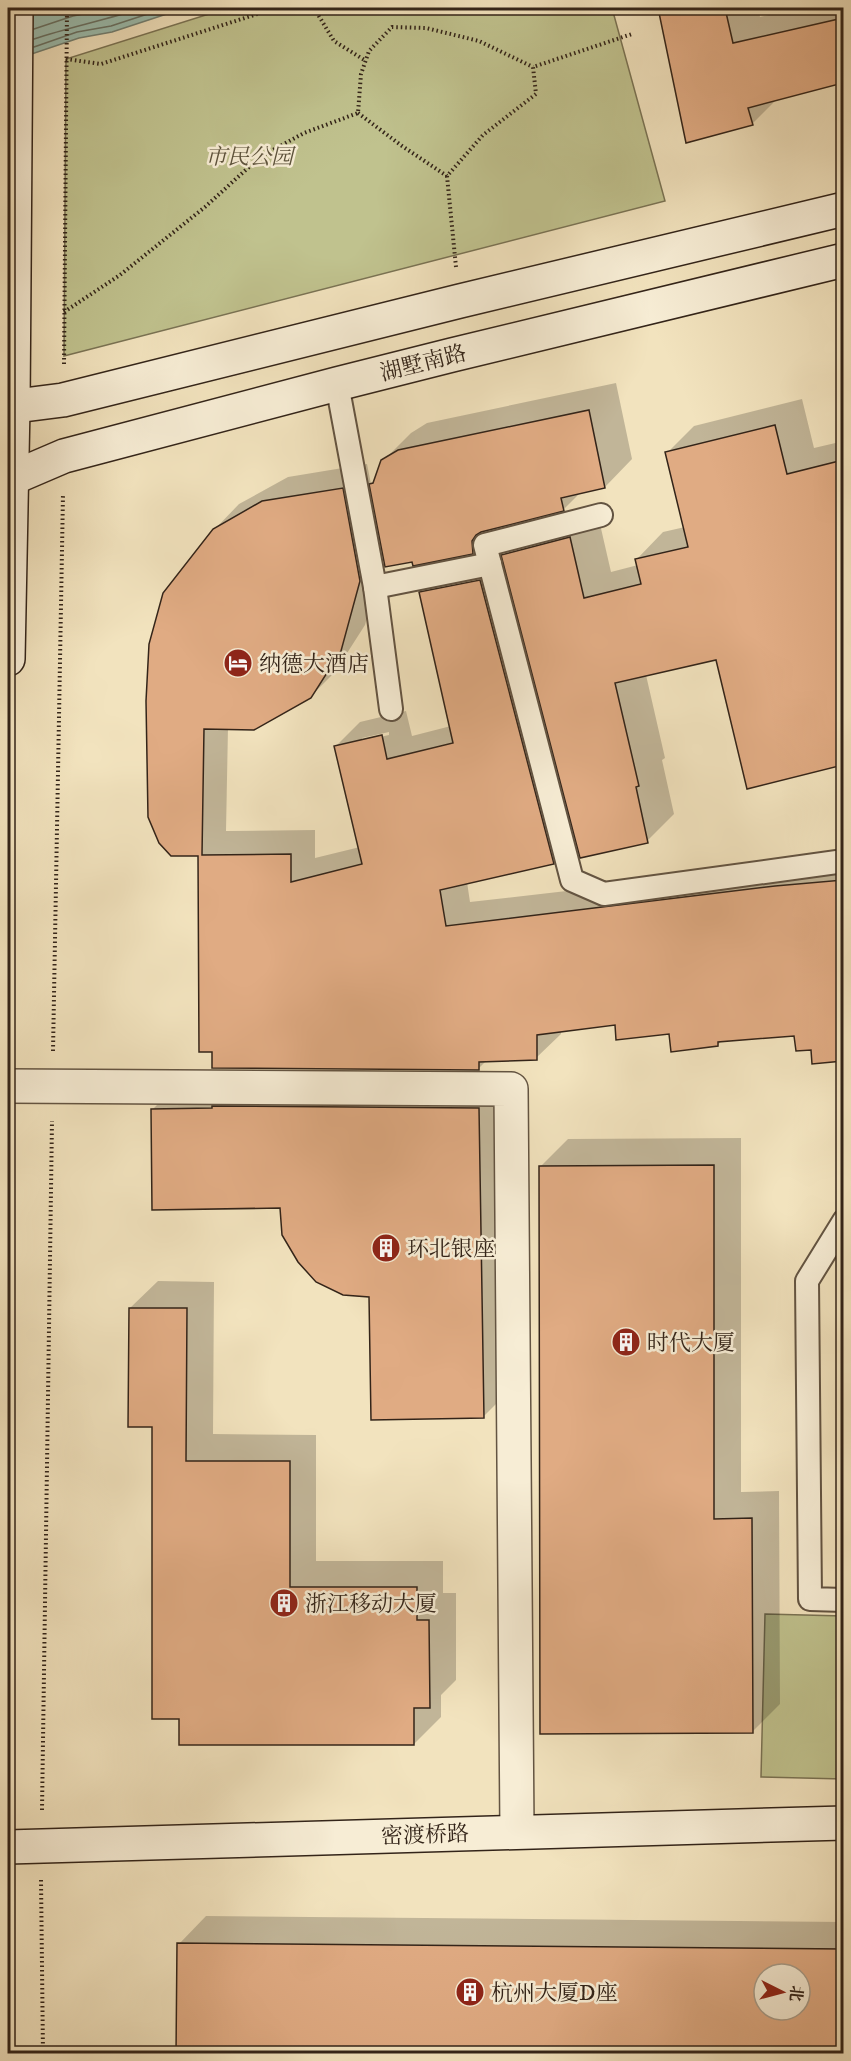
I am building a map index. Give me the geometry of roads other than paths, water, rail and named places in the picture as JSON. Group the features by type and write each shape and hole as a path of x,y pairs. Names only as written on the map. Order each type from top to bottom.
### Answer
{"main road":[{"path":"8,659 16,8"},
{"path":"10,406 63,400 843,209"},
{"name":"湖墅南路","path":"10,479 64,456 452,355 843,260"},
{"path":"8,1086 511,1089 517,1832"},
{"name":"密渡桥路","path":"8,1847 843,1823"}],"lane":[{"path":"338,384 375,587 391,710"},
{"path":"601,515 485,545 572,880 604,894 843,861"},
{"path":"375,587 490,564"},
{"path":"843,1221 807,1281 810,1599 843,1600"}],"water":[{"path":"8,8 185,8 112,32 79,38 8,62"}],"place":[{"name":"纳德大酒店","path":"238,663"},
{"name":"环北银座","path":"386,1248"},
{"name":"时代大厦","path":"626,1342"},
{"name":"浙江移动大厦","path":"284,1603"},
{"name":"杭州大厦D座","path":"470,1992"}],"park label":[{"name":"市民公园","path":"249,156"}]}
